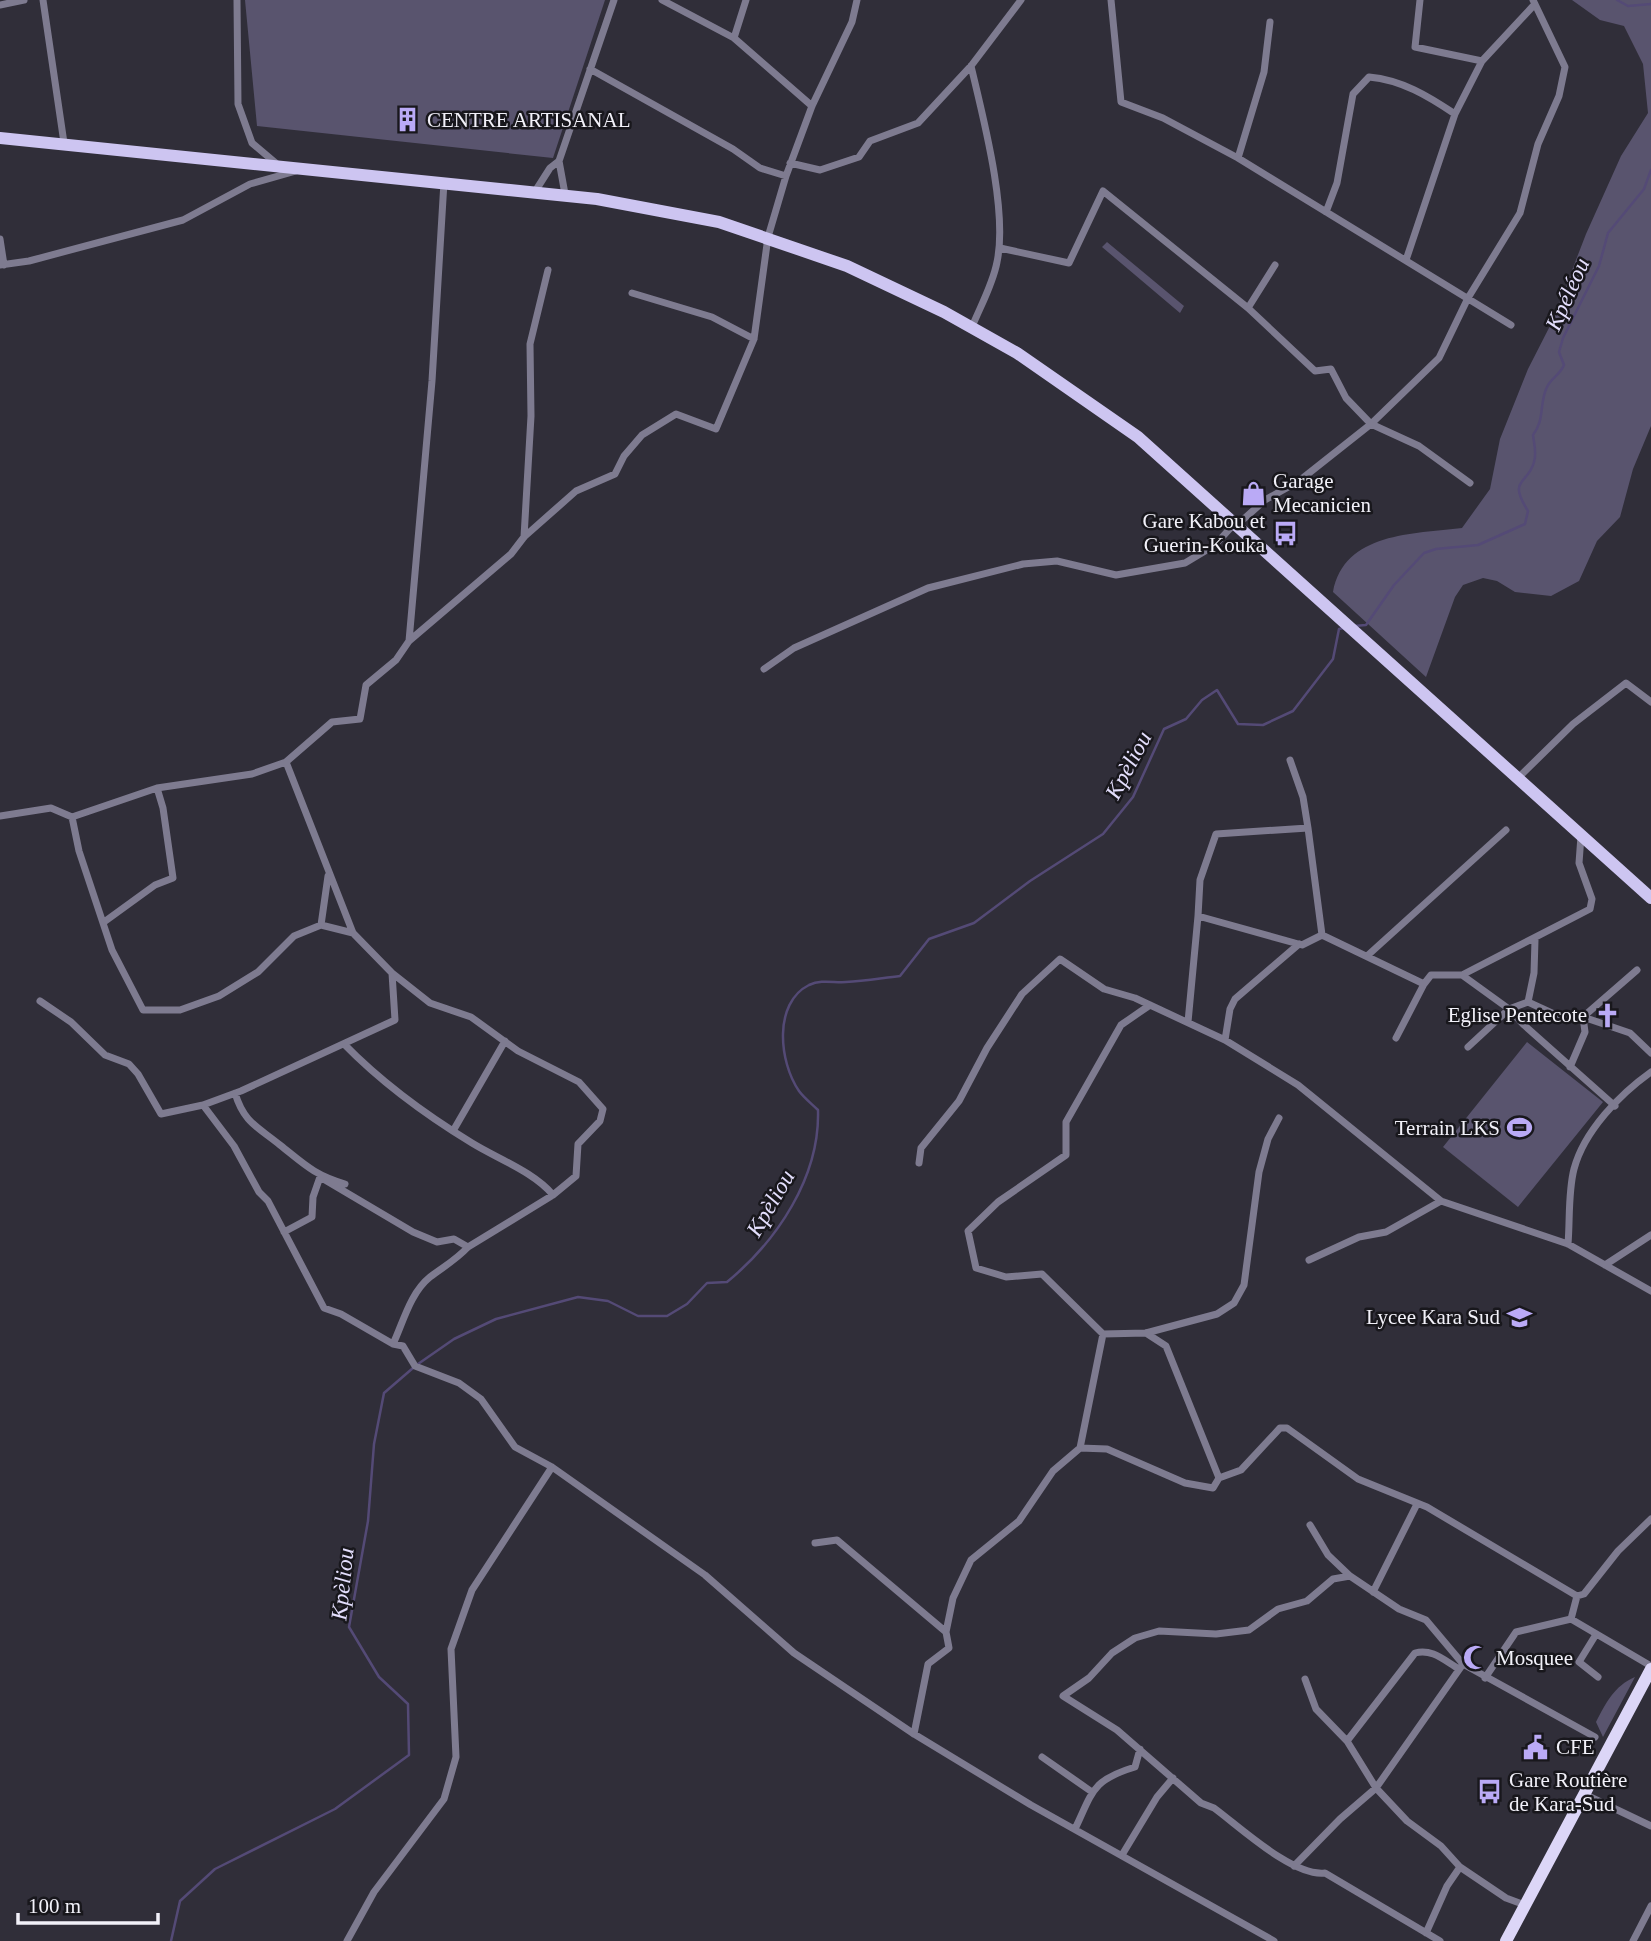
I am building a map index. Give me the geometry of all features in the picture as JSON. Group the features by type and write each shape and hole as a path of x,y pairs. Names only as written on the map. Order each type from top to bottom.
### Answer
{"highway":[{"path":"1506,1941 1651,1668"}],"main road":[{"path":"0,138 565,194 677,212 768,237 848,266 972,327 1042,369 1138,437 1374,646 1517,779 1651,898"}],"street":[{"path":"0,5 24,0"},
{"path":"43,0 64,144"},
{"path":"237,0 238,104 252,143 278,165"},
{"path":"565,194 559,161 614,0"},
{"path":"662,0 734,38 811,106"},
{"path":"734,38 746,0"},
{"path":"0,816 51,808 72,817 157,788 252,774 286,762 332,722 355,722 360,719 366,685 396,660 410,642 511,554 524,537 576,491 615,474 630,448 661,422 676,414 716,429 754,338 768,237 790,163 811,106 852,22 857,0"},
{"path":"790,163 820,170 859,157 870,141 918,124 971,66 1021,0"},
{"path":"1111,0 1121,102 1163,118 1238,158 1511,325"},
{"path":"1420,0 1415,47 1482,61"},
{"path":"764,669 794,648 940,584 1034,563 1056,561 1116,575 1185,563 1215,545 1265,500 1298,481 1371,424 1440,358 1468,298 1520,213 1538,144 1559,96 1565,67 1533,2 1482,61 1455,114 1405,260"},
{"path":"1238,158 1264,72 1270,22"},
{"path":"971,66 993,170 1000,247 997,266 972,327"},
{"path":"590,69 733,149 760,168 786,176"},
{"path":"1326,212 1337,183 1353,94 1369,76 1385,78 1412,88 1455,114"},
{"path":"536,190 550,168 559,161"},
{"path":"0,239 2,265 183,220 250,184 307,168"},
{"path":"410,642 432,382 444,181"},
{"path":"1000,247 1069,263 1104,191 1248,308 1315,372 1331,369 1346,398 1371,424 1419,446 1470,483"},
{"path":"1248,308 1275,265"},
{"path":"524,537 531,416 530,344 548,270"},
{"path":"632,293 712,317 754,338"},
{"path":"1517,779 1573,724 1626,683 1651,702"},
{"path":"1290,760 1303,797 1322,935"},
{"path":"286,762 328,876 353,933 392,973 430,1003 471,1017 518,1051 579,1082 603,1109 600,1121 578,1144 576,1176 553,1195 468,1247 458,1258 429,1278 408,1308 393,1344"},
{"path":"104,922 155,884 173,878 163,808 157,788"},
{"path":"72,817 79,851 112,950 143,1010 180,1010 219,996 258,972 294,936 321,925 353,933"},
{"path":"1188,1022 1200,880 1216,834 1308,828"},
{"path":"1367,956 1506,831"},
{"path":"1396,1038 1431,975 1462,975 1587,912 1592,906 1579,863 1581,835"},
{"path":"321,925 328,876"},
{"path":"1198,916 1299,944"},
{"path":"1226,1040 1230,1009 1235,999 1299,944 1322,935 1424,984"},
{"path":"1528,1002 1534,973 1535,940"},
{"path":"919,1163 922,1148 959,1101 987,1048 1022,994 1060,958 1104,989 1150,1005 1226,1040 1298,1085 1441,1201 1568,1244 1651,1291"},
{"path":"1584,1017 1637,970"},
{"path":"40,1001 71,1022 105,1055 129,1064 138,1074 161,1114 203,1105 235,1093 395,1020 392,973"},
{"path":"1462,975 1509,1009 1615,1106"},
{"path":"1468,1046 1509,1009 1528,1002 1554,1014 1584,1017 1630,1033 1651,1053"},
{"path":"1150,1005 1121,1025 1066,1122 1066,1155 998,1202 968,1231 976,1268 1006,1277 1042,1274 1102,1334 1146,1333 1217,1314 1234,1303 1244,1285 1259,1172 1268,1139 1279,1118"},
{"path":"1570,1067 1586,1032 1584,1017"},
{"path":"453,1131 505,1041"},
{"path":"344,1044 401,1097 530,1178 543,1183 553,1195"},
{"path":"1568,1244 1574,1169 1586,1140 1615,1106 1651,1072"},
{"path":"235,1093 240,1109 261,1134 278,1143 320,1177 413,1232 437,1242 454,1239 468,1247"},
{"path":"203,1105 234,1146 324,1308 341,1314 408,1350 415,1366 459,1383 481,1399 514,1447 552,1467 705,1574 794,1653 914,1734 1075,1829 1274,1941"},
{"path":"284,1232 312,1217 313,1197 320,1177"},
{"path":"320,1177 345,1184"},
{"path":"1309,1260 1359,1237 1386,1232 1441,1201"},
{"path":"1605,1265 1651,1235"},
{"path":"1146,1333 1166,1346 1219,1478"},
{"path":"914,1734 928,1664 949,1648 946,1632 953,1598 971,1560 1019,1521 1053,1471 1080,1448 1102,1334"},
{"path":"1080,1448 1107,1449 1185,1483 1213,1488 1219,1478 1241,1470 1283,1427 1358,1479 1417,1504 1512,1555 1577,1595 1584,1594 1639,1527 1651,1519"},
{"path":"346,1941 374,1892 444,1799 456,1757 452,1649 472,1590 552,1467"},
{"path":"1373,1592 1417,1504"},
{"path":"1310,1525 1328,1555 1350,1576 1399,1609 1426,1620 1461,1667"},
{"path":"816,1543 837,1540 946,1632"},
{"path":"1350,1576 1333,1579 1307,1601 1278,1609 1249,1630 1216,1634 1160,1631 1135,1638 1112,1653 1089,1678 1063,1696 1140,1749 1201,1803 1214,1808 1294,1866 1314,1874 1325,1873 1440,1941"},
{"path":"1571,1619 1577,1595"},
{"path":"1485,1678 1516,1632 1571,1619 1651,1668"},
{"path":"1595,1636 1579,1662 1598,1677"},
{"path":"1347,1741 1415,1653 1423,1650 1485,1678 1595,1737"},
{"path":"1294,1866 1340,1819 1376,1788 1461,1667"},
{"path":"1305,1679 1316,1710 1347,1741 1376,1788 1407,1821 1441,1846 1460,1867 1506,1898 1525,1905"},
{"path":"1075,1829 1092,1793 1108,1775 1135,1767 1140,1749"},
{"path":"1042,1757 1092,1793"},
{"path":"1122,1855 1157,1797 1173,1778"},
{"path":"1584,1794 1651,1826"},
{"path":"1426,1933 1447,1886 1460,1867"},
{"path":"1633,1941 1651,1906"}],"shaded area":[{"path":"245,0 605,0 553,158 257,126"},
{"path":"1572,0 1651,0 1651,426 1633,469 1620,517 1597,541 1579,581 1551,596 1515,592 1497,581 1483,578 1463,585 1455,597 1426,677 1333,592 1340,572 1351,558 1366,547 1403,535 1462,528 1490,489 1500,439 1528,369 1552,322 1586,234 1621,156 1648,113 1643,64 1624,26 1600,20"},
{"path":"1107,242 1184,306 1180,313 1102,247"},
{"name":"Terrain LKS","path":"1527,1042 1603,1102 1518,1207 1443,1147"},
{"path":"1635,1677 1603,1737 1596,1722 1616,1690"}],"waterway":[{"name":"Kpéléou","path":"1617,0 1628,6 1651,4"},
{"name":"Kpéléou","path":"1354,626 1366,625 1394,585 1424,553 1436,549 1478,545 1525,524 1528,511 1519,493 1519,487 1534,462 1533,435 1539,423 1545,393 1564,365 1559,352 1563,338 1599,266 1608,233 1644,189 1651,170"},
{"name":"Kpèliou","path":"418,1364 454,1339 496,1319 578,1297 608,1301 638,1316 667,1316 687,1304 707,1283 727,1282 763,1247 778,1227 792,1206 812,1159 818,1110 799,1091 792,1079 784,1049 785,1019 789,1005 797,994 809,985 819,982 853,982 900,976 929,939 974,923 1030,881 1103,834 1133,797 1164,729 1186,719 1202,700 1217,690 1238,724 1263,725 1293,711 1333,659 1339,629 1344,628"},
{"name":"Kpèliou","path":"171,1941 180,1901 215,1869 335,1809 409,1755 408,1704 379,1677 349,1627 368,1521 374,1444 384,1393 413,1368"}],"place":[{"name":"CENTRE ARTISANAL","path":"407,120"},
{"name":"Garage Mecanicien","path":"1253,493"},
{"name":"Gare Kabou et Guerin-Kouka","path":"1285,533"},
{"name":"Eglise Pentecote","path":"1607,1015"},
{"name":"Terrain LKS","path":"1520,1128"},
{"name":"Lycee Kara Sud","path":"1520,1317"},
{"name":"Mosquee","path":"1476,1658"},
{"name":"CFE","path":"1536,1747"},
{"name":"Gare Routière de Kara-Sud","path":"1489,1792"}]}
